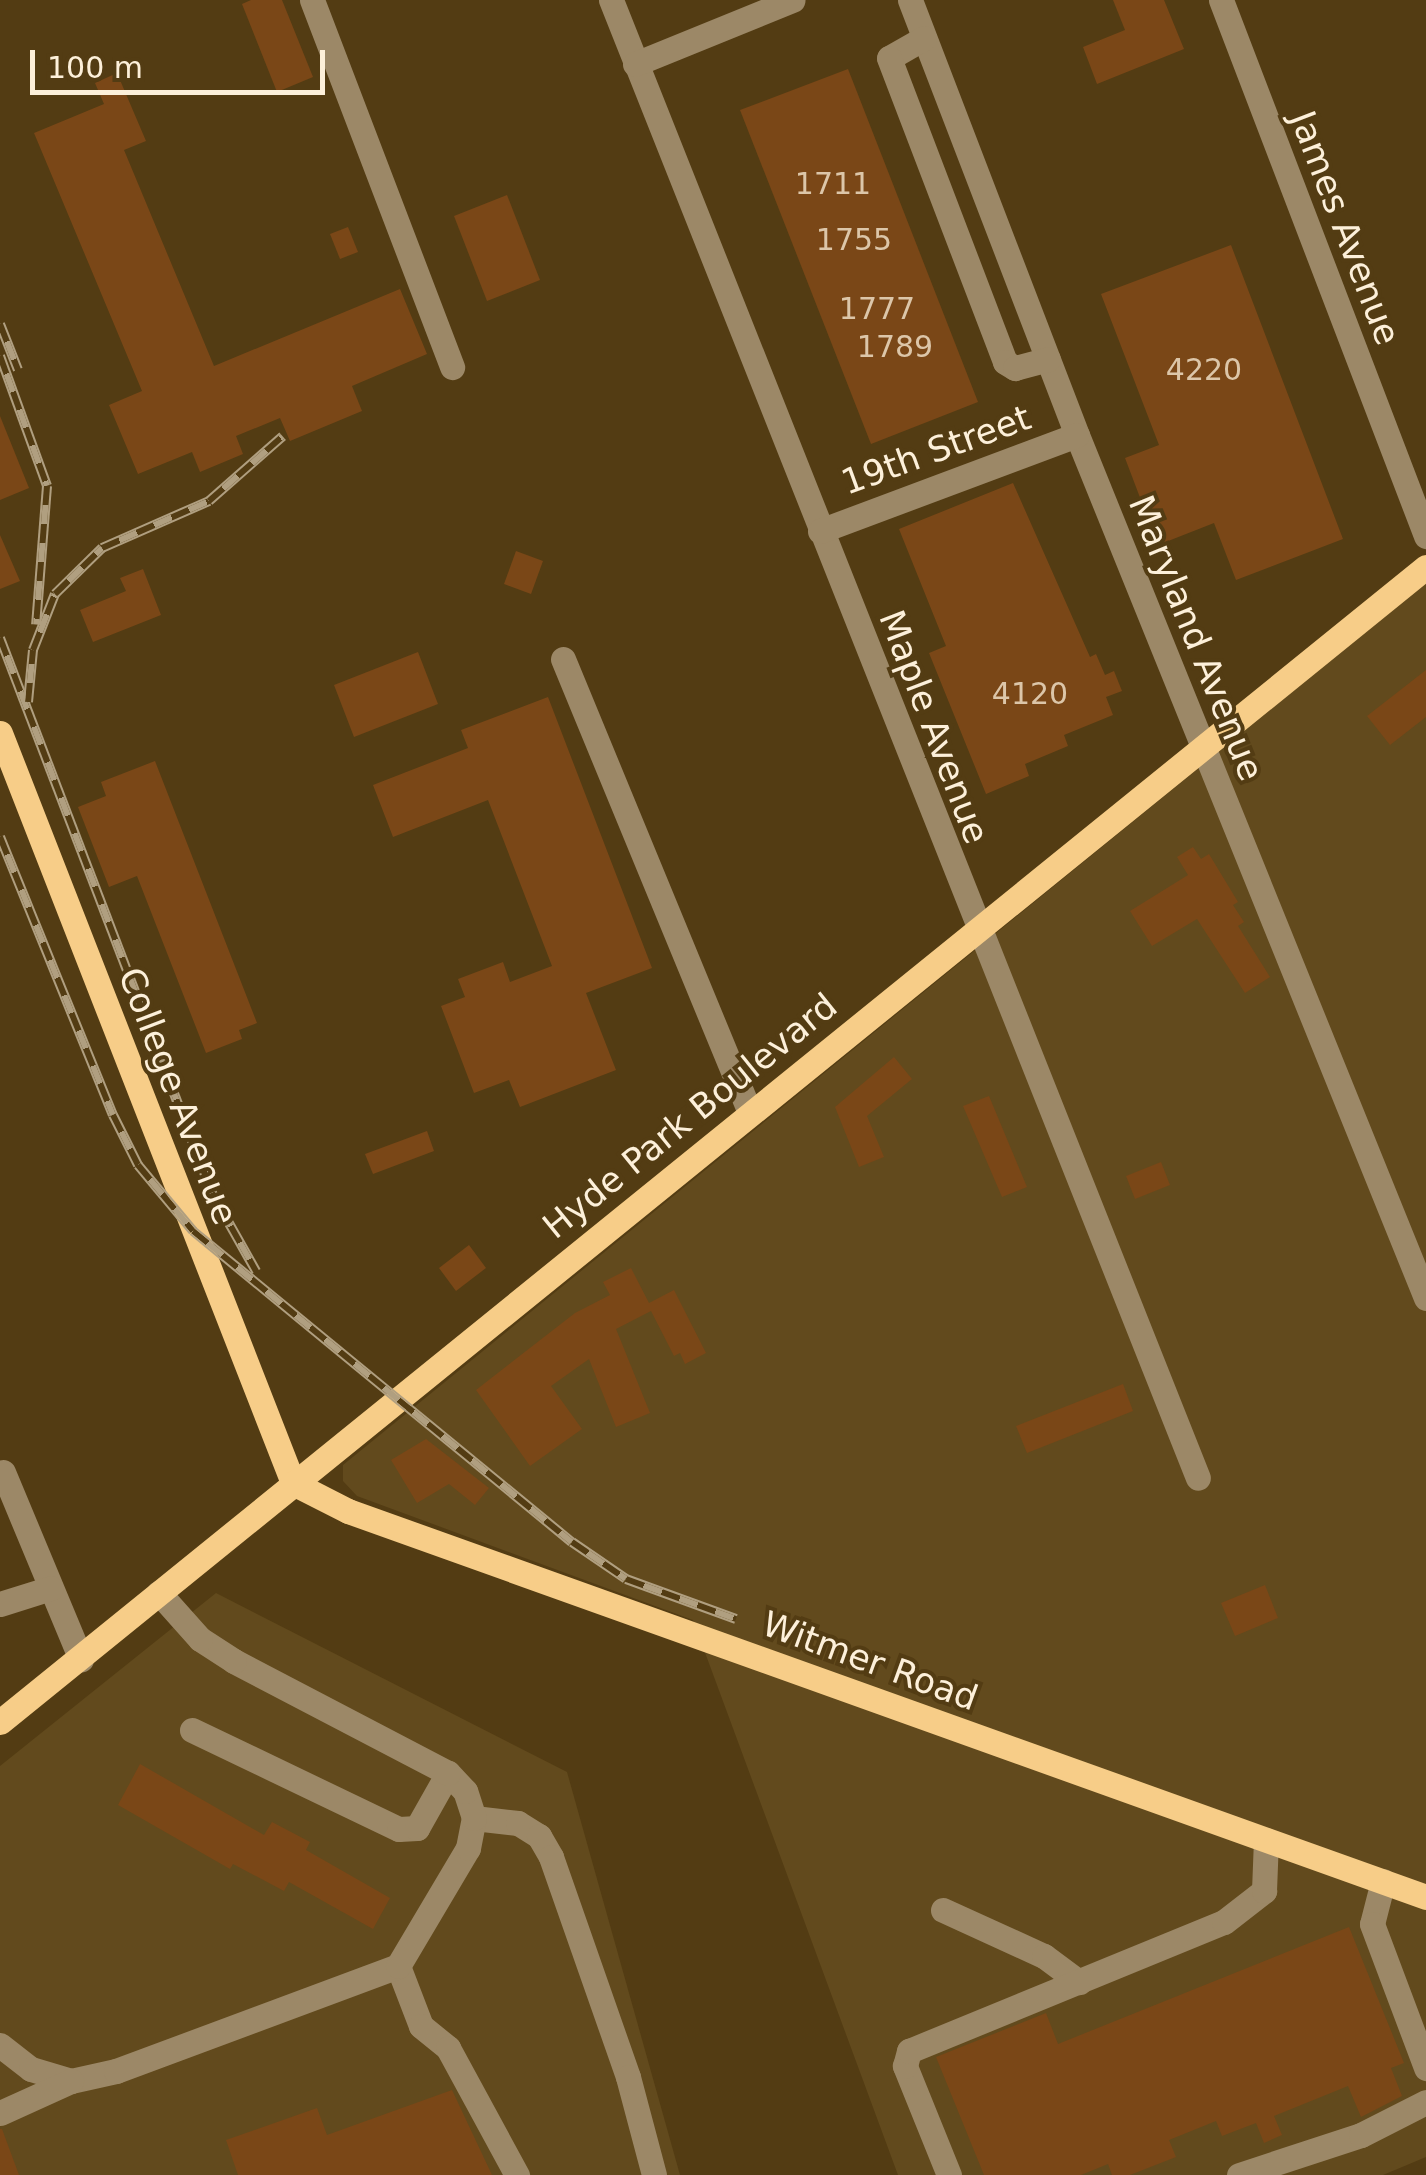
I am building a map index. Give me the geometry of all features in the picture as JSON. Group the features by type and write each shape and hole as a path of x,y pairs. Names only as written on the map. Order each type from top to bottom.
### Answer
{"main road":[{"name":"Hyde Park Boulevard","path":"0,1722 749,1111 1204,751 1426,566"},
{"name":"College Avenue","path":"0,733 293,1483"},
{"name":"Witmer Road","path":"293,1483 348,1511 1426,1896"}],"street":[{"path":"312,0 452,367"},
{"name":"Maple Avenue","path":"611,0 977,932 1198,1478"},
{"path":"635,64 793,0"},
{"name":"Maryland Avenue","path":"910,0 1077,435 1426,1298"},
{"name":"James Avenue","path":"1221,0 1426,536"},
{"path":"924,38 889,58 991,326 1005,362 1015,368 1048,359"},
{"name":"19th Street","path":"820,531 1077,435"},
{"path":"563,659 749,1111"},
{"path":"3,1472 81,1659"},
{"path":"0,1604 51,1588"},
{"path":"0,2113 71,2081 116,2072 398,1966 468,1848 474,1818 465,1791 448,1773 234,1661 200,1639 159,1593"},
{"path":"192,1730 399,1829 417,1828 448,1773"},
{"path":"474,1818 518,1822 539,1836 551,1857 628,2076 654,2175"},
{"path":"949,2175 905,2066 909,2051 1224,1922 1264,1891 1266,1840"},
{"path":"1383,1881 1372,1924 1426,2068"},
{"path":"943,1910 1044,1956 1079,1982"},
{"path":"398,1966 421,2026 448,2048 517,2175"},
{"path":"0,2044 31,2069 71,2081"},
{"path":"1239,2175 1361,2135 1426,2102"}],"shaded area":[{"path":"1426,583 1426,2157 1383,2175 898,2175 693,1620 357,1496 343,1481 343,1465"},
{"path":"216,1593 567,1772 680,2175 0,2175 0,1766"}],"building":[{"path":"251,0 282,0 313,77 277,92 242,4"},
{"path":"1113,0 1164,0 1184,49 1097,84 1083,47 1125,30"},
{"path":"848,69 978,402 871,444 740,110"},
{"path":"117,73 146,141 124,150 214,366 400,289 427,354 352,386 362,411 290,441 280,418 236,436 243,454 200,472 192,452 138,474 109,405 142,391 34,133 104,104 95,83"},
{"path":"507,195 540,280 487,301 454,216"},
{"path":"348,227 358,252 340,259 330,234"},
{"path":"1231,245 1343,539 1236,580 1214,523 1158,545 1125,458 1159,445 1101,294"},
{"path":"0,416 29,488 0,500"},
{"path":"1013,483 1090,657 1096,654 1105,675 1114,671 1122,691 1106,697 1113,715 1064,735 1068,746 1025,764 1029,776 986,794 929,653 946,646 899,529"},
{"path":"0,535 20,581 0,589"},
{"path":"516,551 543,561 531,594 504,584"},
{"path":"143,569 161,615 93,642 80,610 126,591 120,578"},
{"path":"418,652 438,704 354,737 334,685"},
{"path":"1426,670 1426,717 1390,745 1367,716"},
{"path":"548,697 652,968 586,993 616,1070 520,1107 509,1080 474,1093 441,1006 465,997 458,979 503,962 510,982 552,966 488,800 393,837 373,785 468,748 461,730"},
{"path":"155,761 257,1023 239,1030 242,1039 206,1053 137,876 109,887 78,807 106,796 101,782"},
{"path":"1193,847 1201,859 1209,854 1238,902 1233,905 1244,922 1238,926 1270,977 1245,993 1197,919 1152,946 1130,911 1188,875 1177,857"},
{"path":"894,1057 912,1079 867,1116 884,1157 859,1167 835,1107"},
{"path":"989,1096 1027,1187 1002,1197 963,1106"},
{"path":"427,1131 434,1151 373,1174 365,1154"},
{"path":"1161,1162 1170,1185 1135,1199 1126,1176"},
{"path":"469,1245 486,1268 456,1291 439,1268"},
{"path":"631,1268 649,1303 674,1290 706,1353 685,1364 680,1353 674,1356 651,1311 616,1329 650,1413 616,1427 589,1359 551,1386 582,1429 530,1466 476,1390 575,1313 610,1295 603,1282"},
{"path":"1123,1384 1133,1411 1027,1453 1016,1426"},
{"path":"426,1439 489,1488 475,1505 449,1484 417,1503 391,1460"},
{"path":"1265,1585 1278,1618 1235,1636 1221,1603"},
{"path":"140,1764 264,1835 272,1822 310,1842 306,1850 390,1898 373,1929 289,1882 284,1891 233,1864 230,1869 118,1805"},
{"path":"1349,1927 1404,2063 1391,2068 1402,2096 1361,2117 1348,2086 1274,2116 1282,2135 1264,2143 1256,2123 1222,2136 1216,2121 1169,2140 1176,2157 1130,2175 1112,2175 1108,2164 1081,2175 984,2175 936,2057 1046,2013 1058,2044"},
{"path":"452,2090 492,2175 238,2175 226,2140 317,2108 327,2135"},
{"path":"2,2129 19,2175 0,2175"}],"railway":[{"path":"0,324 18,370"},
{"path":"0,356 47,486 36,625"},
{"path":"28,702 33,650 55,594 102,548 209,501 283,436"},
{"path":"0,638 212,1193 256,1271"},
{"path":"0,837 113,1115 138,1165 193,1231 572,1542 626,1579 736,1619"}]}
